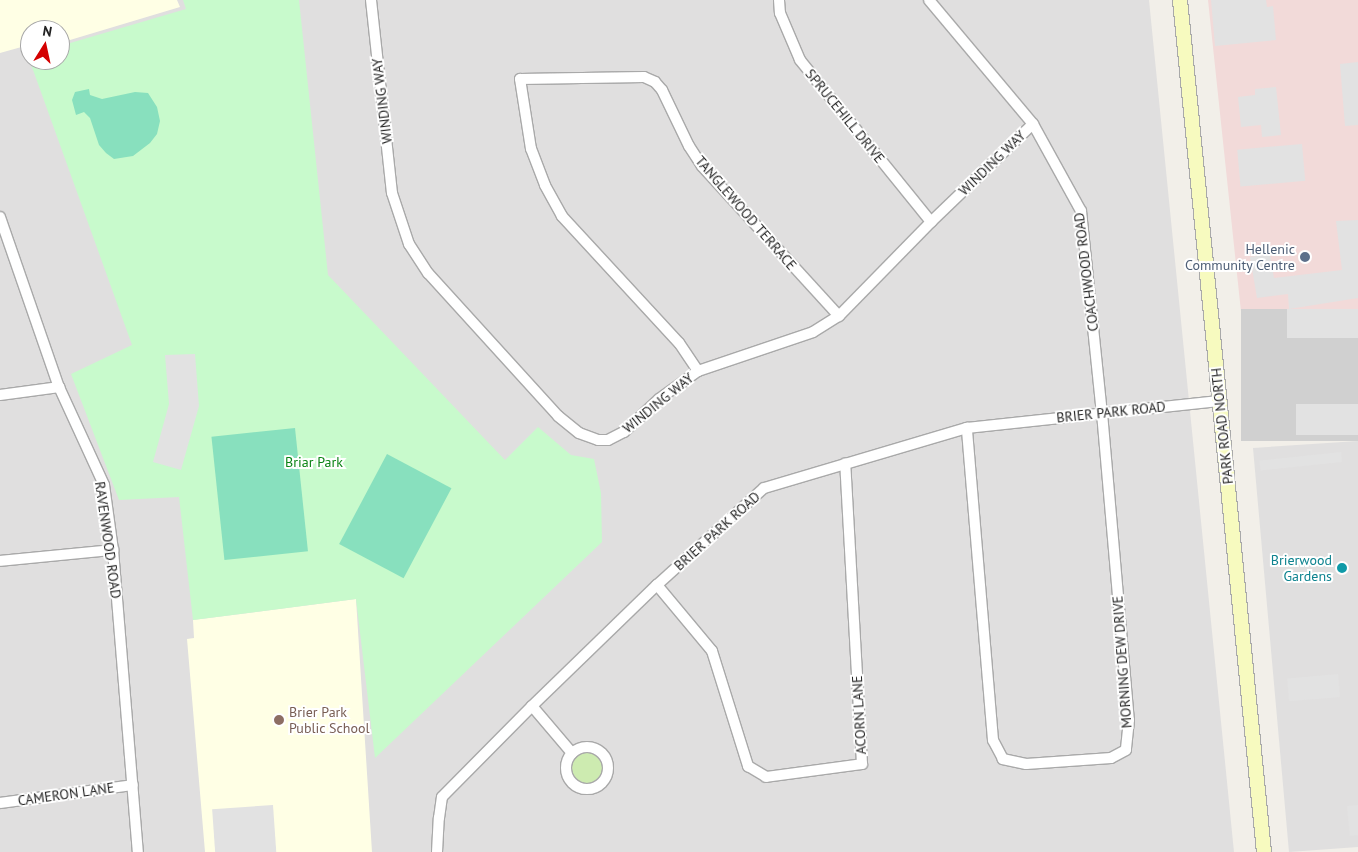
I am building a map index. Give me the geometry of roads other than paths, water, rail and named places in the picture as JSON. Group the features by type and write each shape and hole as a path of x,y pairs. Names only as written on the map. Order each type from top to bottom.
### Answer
{"main road":[{"name":"PARK ROAD NORTH","path":"1180,0 1264,852"}],"street":[{"name":"WINDING WAY","path":"371,0 392,194 409,244 428,273 558,416 572,428 588,437 608,440 615,438 673,388 698,371 814,332 838,316 931,222 1033,124"},
{"name":"SPRUCEHILL DRIVE","path":"779,0 780,13 800,60 931,222"},
{"name":"COACHWOOD ROAD","path":"928,0 1033,124 1081,211 1102,413"},
{"name":"TANGLEWOOD TERRACE","path":"698,371 679,344 562,216 545,185 531,149 520,79 644,77 655,82 662,90 689,146 702,166 838,316"},
{"name":"RAVENWOOD ROAD","path":"0,217 59,387 104,484 113,550 138,852"},
{"path":"0,395 59,387"},
{"name":"BRIER PARK ROAD","path":"438,852 438,818 442,797 532,706 658,585 764,488 844,462 967,428 1219,401"},
{"name":"MORNING DEW DRIVE","path":"967,428 993,740 1003,759 1026,764 1111,758 1126,750 1129,720 1102,413"},
{"name":"ACORN LANE","path":"658,585 712,651 748,766 766,776 862,764 844,462"},
{"path":"0,561 113,550"},
{"path":"532,706 572,753"},
{"path":"584,747 592,748 603,756 608,769 602,782 591,789 584,789 572,783 568,778 566,765 572,753 584,747"},
{"name":"CAMERON LANE","path":"0,803 133,785"}],"place":[{"name":"Hellenic Community Centre","path":"1305,257"},
{"name":"Brierwood Gardens","path":"1342,568"},
{"name":"Brier Park Public School","path":"279,720"}],"park label":[{"name":"Briar Park","path":"314,462"}]}
